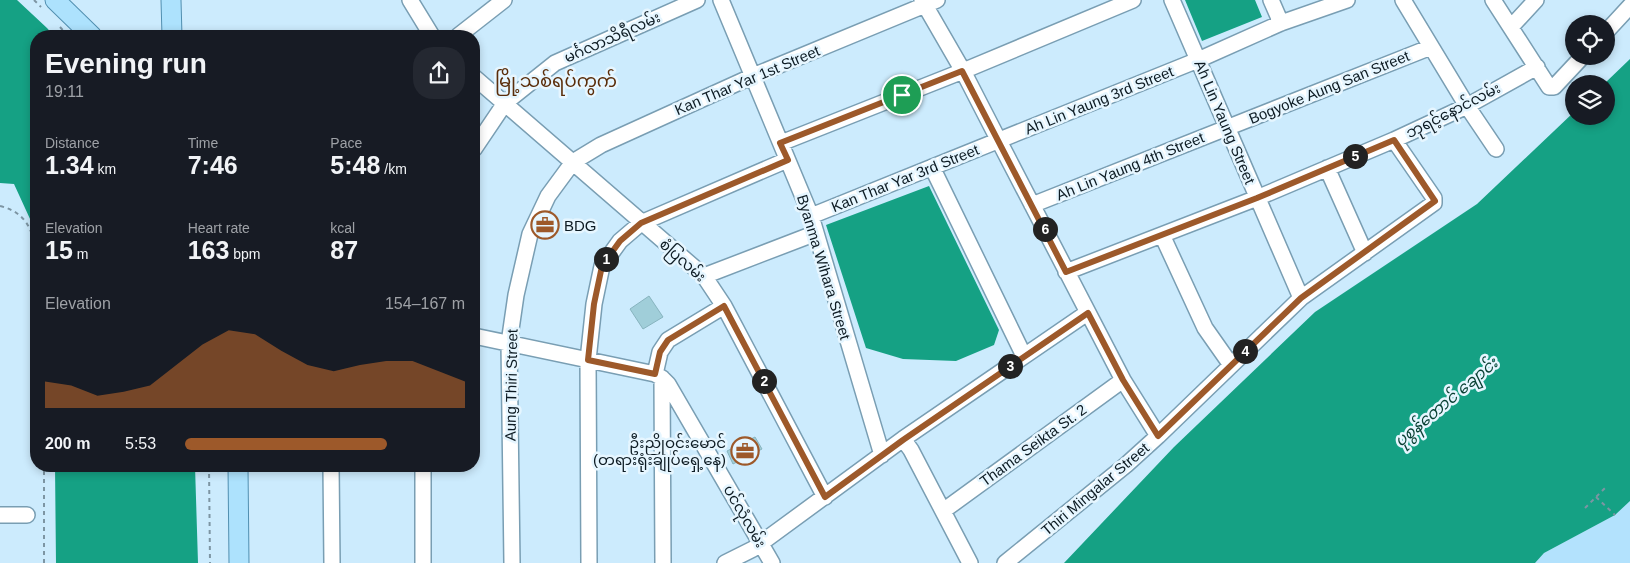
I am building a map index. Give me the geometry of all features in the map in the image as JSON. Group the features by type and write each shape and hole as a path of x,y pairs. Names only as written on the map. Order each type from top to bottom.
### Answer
{"main road":[{"path":"56,0 86,30"},
{"path":"171,0 172,30"},
{"path":"238,472 239,563"}],"street":[{"path":"410,0 428,30"},
{"path":"466,30 504,0"},
{"name":"မင်္ဂလာသိရီလမ်း","path":"480,140 505,103 555,63 697,0"},
{"name":"Byanma Wihara Street","path":"721,0 811,216 882,455"},
{"path":"780,143 962,71 1133,0"},
{"name":"Ah Lin Yaung Street","path":"1172,0 1301,298"},
{"path":"1271,0 1281,23"},
{"name":"Ah Lin Yaung 3rd Street","path":"999,141 1198,60 1281,23 1347,0"},
{"path":"1403,0 1496,150"},
{"path":"1493,0 1549,87 1552,88 1574,65"},
{"path":"1511,27 1536,0"},
{"path":"928,2 1123,380 1158,436"},
{"name":"Kan Thar Yar 1st Street","path":"573,162 601,145 752,76 928,2"},
{"path":"1615,22 1630,6"},
{"name":"Bogyoke Aung San Street","path":"1227,127 1431,47"},
{"name":"ဘုရင့်နောင်လမ်း","path":"1066,272 1257,198 1394,140 1467,106 1536,67"},
{"name":"စံပြလမ်း","path":"480,82 704,276 724,306 825,497"},
{"name":"Ah Lin Yaung 4th Street","path":"1032,205 1227,127"},
{"name":"Thiri Mingalar Street","path":"1005,563 1126,465 1301,298 1435,201 1394,140"},
{"name":"Kan Thar Yar 3rd Street","path":"811,216 999,141"},
{"path":"589,563 588,360 594,304 602,266 620,241 641,223 788,160"},
{"name":"Aung Thiri Street","path":"512,563 509,343 516,294 530,234 548,196 573,162"},
{"path":"932,168 1024,356"},
{"path":"1327,168 1365,253"},
{"path":"704,276 816,233"},
{"path":"1162,234 1205,328 1231,365"},
{"path":"663,563 660,352 668,340 724,306"},
{"path":"726,563 753,549 903,440 1088,313"},
{"path":"480,337 659,376"},
{"name":"ပင်လုံလမ်း","path":"659,376 668,384 772,563"},
{"name":"Thama Seikta St. 2","path":"943,511 1123,380"},
{"path":"903,440 911,450 970,563"},
{"path":"331,472 332,563"},
{"path":"422,472 424,563"},
{"path":"0,515 27,515"}],"path":[{"path":"0,206 11,209 29,226 30,230"},
{"path":"44,472 44,563"},
{"path":"209,472 210,563"},
{"path":"1585,508 1607,486"},
{"path":"1596,497 1615,515"}],"shaded area":[{"path":"1630,501 1630,563 1535,563 1544,553 1615,515"}],"water":[{"path":"0,0 17,0 49,30 30,30 30,219 14,184 0,183"},
{"path":"1185,0 1255,0 1262,17 1202,41"},
{"name":"ပုစွန်တောင် ချောင်း","path":"1630,59 1630,501 1615,515 1544,553 1535,563 1064,563 1174,447 1315,312 1477,204 1565,121 1565,125 1615,125 1615,75 1613,75"},
{"path":"929,186 999,330 994,345 956,361 903,359 866,348 826,225"},
{"path":"55,472 195,472 198,563 56,563"}],"building":[{"path":"649,296 663,317 643,329 630,309"},
{"path":"755,437 762,449 733,464 727,451"}],"place":[{"name":"BDG","path":"545,225"},
{"name":"ဦးညိုဝင်းမောင် (တရားရုံးချုပ်ရှေ့နေ)","path":"745,451"}],"district":[{"name":"မြို့သစ်ရပ်ကွက်","path":"556,81"}],"route":[{"path":"962,71 1066,272 1257,198 1394,140 1435,201 1301,298 1158,436 1123,380 1088,313 903,440 825,497 724,306 668,340 660,352 655,374 588,360 594,304 602,266 620,241 641,223 788,160 780,143 902,95 962,71"}]}
